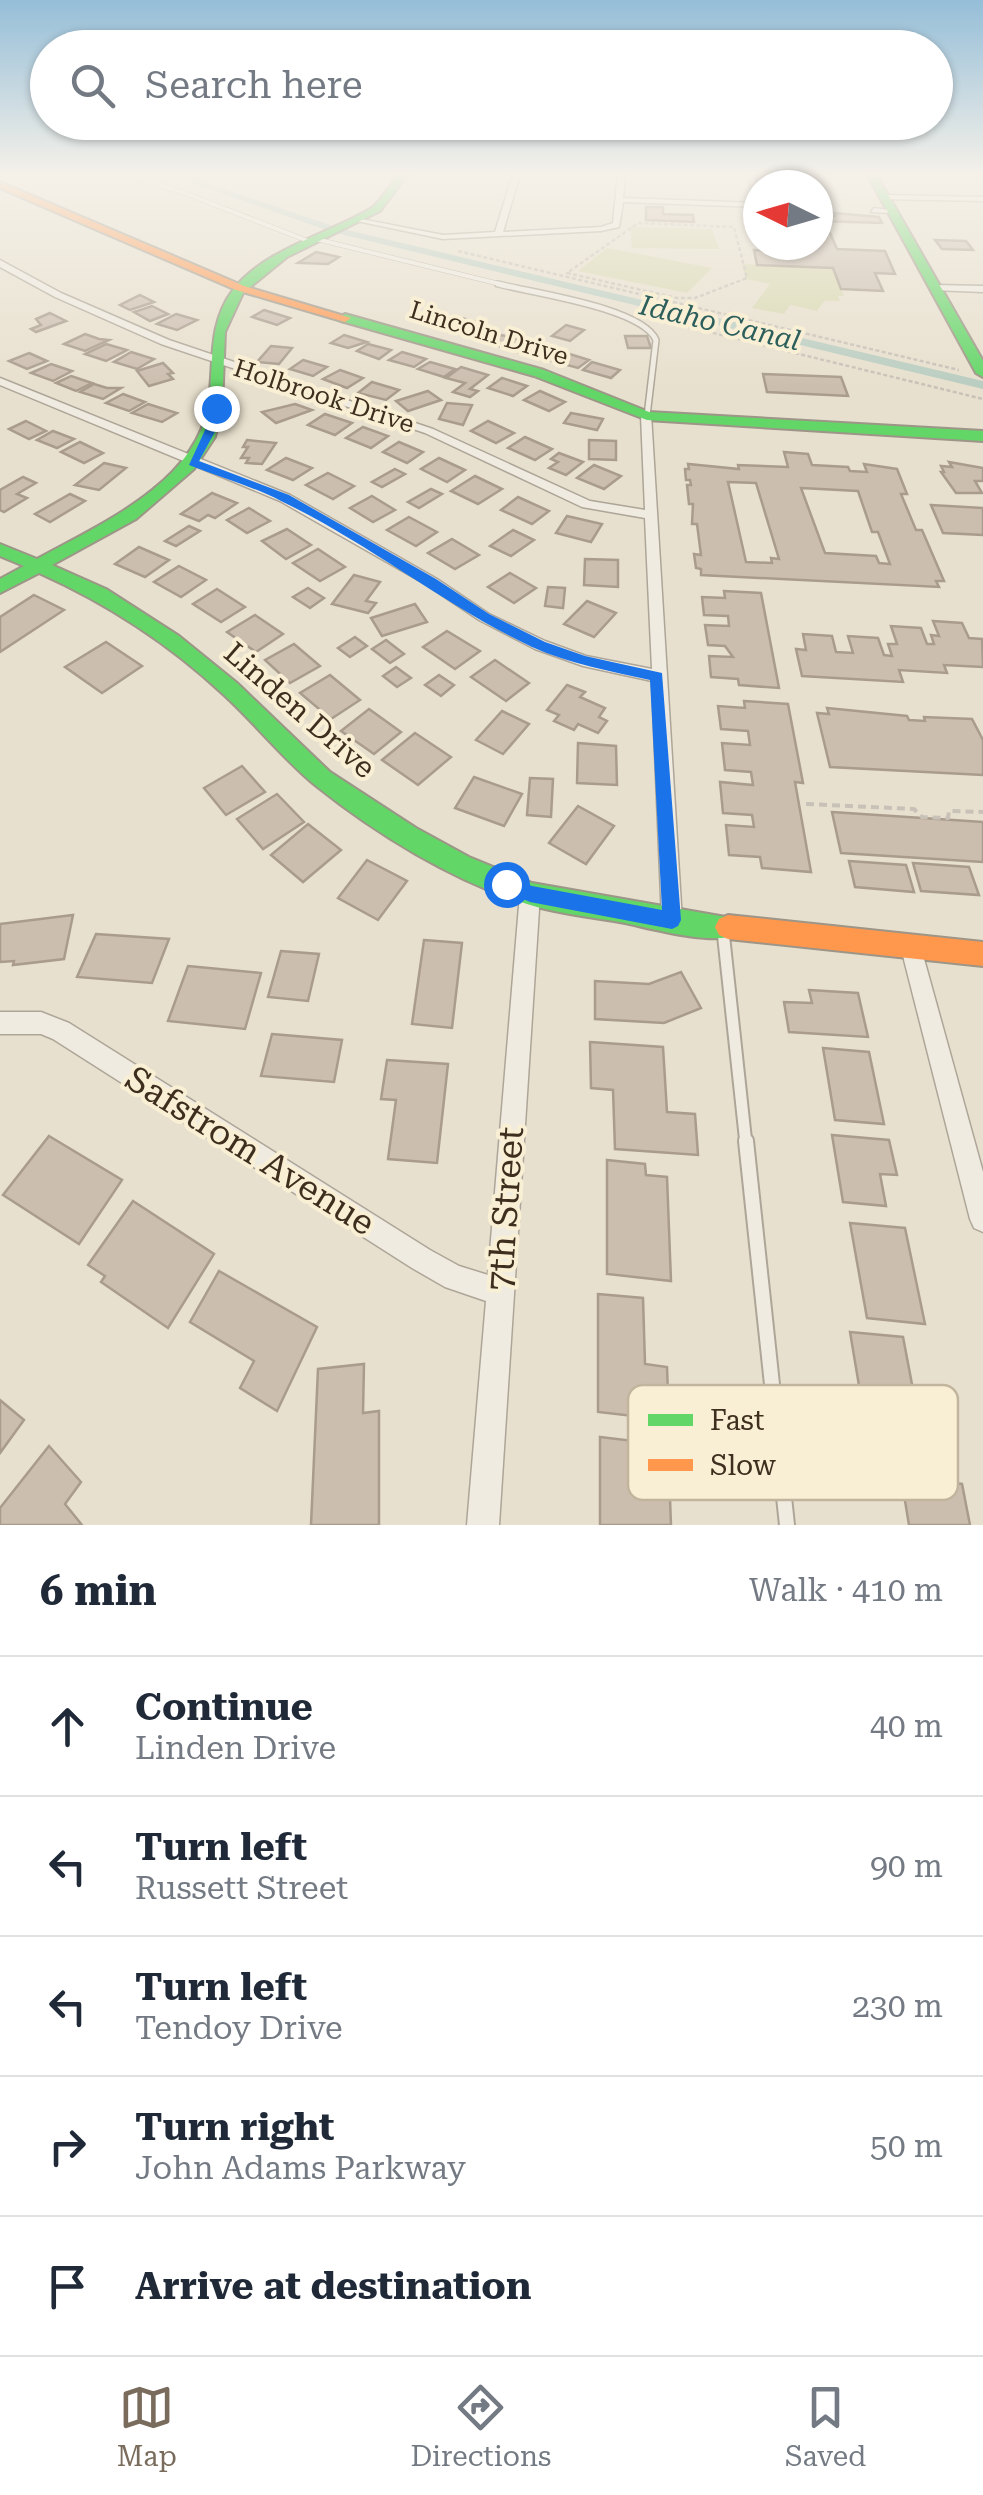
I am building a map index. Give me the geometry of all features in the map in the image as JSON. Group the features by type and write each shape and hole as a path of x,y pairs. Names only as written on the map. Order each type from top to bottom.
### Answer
{"street":[{"name":"Lincoln Drive","path":"140,245 240,288 539,373 647,416 983,436"},
{"path":"0,587 141,507 192,462 212,428 220,321 240,288 280,256 303,245"},
{"path":"908,245 977,369"},
{"name":"Holbrook Drive","path":"0,263 116,322 429,431 587,504 652,515"},
{"path":"935,288 983,289"},
{"path":"0,381 285,498 528,640 583,661 657,676"},
{"path":"647,416 672,920"},
{"name":"Linden Drive","path":"0,549 99,593 172,640 221,679 322,778 393,826 460,864 530,894 723,927 983,954"},
{"name":"7th Street","path":"483,1525 530,894"},
{"path":"912,948 983,1219"},
{"name":"Safstrom Avenue","path":"0,1023 41,1022 61,1031 421,1259 454,1278 499,1291"}],"lane":[{"path":"377,245 619,313 644,324 652,330 657,351 647,416"},
{"path":"723,927 772,1385"},
{"path":"784,1500 787,1525"}],"path":[{"path":"604,245 567,273 677,298 695,298 747,278 738,245"},
{"path":"449,249 977,369"},
{"path":"806,804 914,808 922,816 948,818 949,811 983,812"}],"green space":[{"path":"718,245 719,249 632,248"},
{"path":"607,248 712,268 687,293 578,271"},
{"path":"742,264 833,268 844,296 838,296 840,301 824,301 817,311 790,305 784,314 752,308 770,284 746,279"}],"building":[{"path":"835,245 837,249 885,251 895,274 875,273 883,291 841,289 833,268 757,265 756,260 833,260"},
{"path":"939,245 969,245 973,250 942,249"},
{"path":"316,252 339,257 328,264 298,263"},
{"path":"140,295 154,302 130,310 120,305"},
{"path":"152,306 168,314 150,321 134,312"},
{"path":"264,310 290,318 277,325 252,317"},
{"path":"50,313 66,321 36,332 31,329 41,325 36,319"},
{"path":"176,314 197,320 177,330 157,324"},
{"path":"445,318 474,321 458,333 433,327"},
{"path":"566,325 584,330 570,341 552,336"},
{"path":"85,334 109,340 85,351 64,344"},
{"path":"344,335 367,342 348,348 331,343"},
{"path":"501,335 529,342 518,351 489,344"},
{"path":"625,336 647,336 651,348 628,348"},
{"path":"534,342 554,347 540,358 520,353"},
{"path":"106,344 127,350 106,361 85,354"},
{"path":"368,344 391,350 379,359 357,351"},
{"path":"271,346 292,348 279,364 257,362"},
{"path":"131,352 154,359 137,369 114,362"},
{"path":"402,352 426,359 414,367 389,360"},
{"path":"563,352 589,360 578,368 552,361"},
{"path":"29,353 47,361 27,369 9,361"},
{"path":"303,360 327,367 313,376 290,369"},
{"path":"430,362 455,369 444,377 418,369"},
{"path":"592,362 620,370 611,378 583,370"},
{"path":"163,363 173,373 168,374 173,379 149,386 137,371"},
{"path":"51,364 72,371 53,381 31,373"},
{"path":"461,367 488,375 470,389 478,391 470,397 453,392 465,383 446,378"},
{"path":"340,370 363,378 347,388 323,379"},
{"path":"763,374 841,377 848,396 767,392"},
{"path":"71,376 92,383 76,391 56,383"},
{"path":"502,378 527,386 513,396 488,388"},
{"path":"372,382 399,390 386,400 358,393"},
{"path":"94,384 121,388 103,399 80,392"},
{"path":"428,391 441,400 408,411 396,401"},
{"path":"540,391 565,402 549,411 524,400"},
{"path":"123,394 145,402 129,411 106,403"},
{"path":"447,403 472,405 463,425 439,419"},
{"path":"148,404 177,413 162,422 132,413"},
{"path":"295,404 312,410 276,423 262,412"},
{"path":"571,413 603,419 597,430 564,423"},
{"path":"325,414 352,423 335,435 308,425"},
{"path":"26,421 46,431 29,439 9,429"},
{"path":"488,421 514,433 496,443 471,431"},
{"path":"363,427 388,436 371,448 346,438"},
{"path":"53,431 74,439 57,448 37,440"},
{"path":"525,437 552,449 535,460 508,448"},
{"path":"247,440 276,443 262,464 246,463 249,458 241,458 248,447 243,447"},
{"path":"589,440 616,441 616,460 589,459"},
{"path":"80,442 103,453 84,463 61,452"},
{"path":"399,442 423,452 407,463 383,452"},
{"path":"784,452 808,454 812,465 848,467 850,471 867,472 864,464 897,469 907,494 901,494 916,530 922,530 944,581 936,581 939,587 701,575 694,554 701,555 697,524 692,524 693,504 689,504 687,485 691,485 685,469 689,469 688,464 739,469 738,465 788,467","holes":["728,482 756,483 779,559 771,558 772,563 746,562","801,488 858,491 872,532 878,532 890,564 879,563 876,556 825,553"]},
{"path":"559,453 583,462 566,475 549,468 558,462 551,459"},
{"path":"286,458 312,468 293,480 267,470"},
{"path":"439,458 465,470 447,482 421,469"},
{"path":"949,462 983,468 983,481 975,481 982,493 956,493 941,472 941,466 952,467"},
{"path":"104,463 126,468 99,490 75,485"},
{"path":"594,465 621,476 604,489 577,478"},
{"path":"395,469 405,474 382,487 372,482"},
{"path":"328,473 354,486 333,499 306,485"},
{"path":"475,476 502,489 478,504 451,491"},
{"path":"23,477 36,483 17,494 27,498 4,512 0,510 0,490"},
{"path":"431,489 442,494 419,508 408,502"},
{"path":"212,493 237,503 215,518 208,515 199,521 181,514"},
{"path":"70,494 85,501 50,522 35,514"},
{"path":"372,496 395,510 373,522 350,508"},
{"path":"518,497 549,511 532,524 501,510"},
{"path":"931,505 983,508 983,535 943,533"},
{"path":"249,508 270,521 247,533 227,520"},
{"path":"567,516 602,524 591,542 556,533"},
{"path":"409,517 437,532 416,546 387,530"},
{"path":"189,526 200,531 176,546 165,541"},
{"path":"287,529 311,545 286,559 262,541"},
{"path":"513,530 534,540 511,556 490,546"},
{"path":"452,539 479,555 455,569 428,553"},
{"path":"139,547 169,560 145,577 115,564"},
{"path":"318,549 345,567 320,581 293,563"},
{"path":"585,559 618,560 618,587 584,585"},
{"path":"179,566 206,580 181,597 154,582"},
{"path":"510,573 536,588 514,603 488,587"},
{"path":"354,575 380,582 366,601 376,603 368,613 332,604"},
{"path":"548,587 565,588 563,608 545,606"},
{"path":"308,588 324,598 310,608 293,597"},
{"path":"217,589 245,607 221,622 193,604"},
{"path":"724,591 761,593 779,688 739,685 738,679 711,677 709,656 733,657 725,646 708,645 705,625 729,626 728,616 704,615 702,597 725,598"},
{"path":"34,595 64,610 0,652 0,617"},
{"path":"587,601 616,613 594,637 564,624"},
{"path":"415,604 427,622 382,636 371,618"},
{"path":"255,615 283,634 256,652 227,632"},
{"path":"933,621 962,623 969,638 982,639 983,667 944,665 947,673 899,670 903,682 802,676 796,649 806,650 803,634 832,636 836,652 853,653 848,636 878,638 884,655 892,656 888,644 897,644 891,626 921,628 927,644 934,644 931,635 939,636"},
{"path":"447,631 480,651 455,669 423,647"},
{"path":"355,637 367,646 350,657 338,648"},
{"path":"386,640 404,654 390,663 372,649"},
{"path":"106,642 142,666 102,693 65,667"},
{"path":"294,644 320,666 290,683 265,660"},
{"path":"495,660 529,683 506,701 471,677"},
{"path":"396,667 411,678 397,687 383,676"},
{"path":"330,675 360,700 331,719 300,693"},
{"path":"439,675 454,685 441,696 425,685"},
{"path":"567,685 585,692 580,697 605,708 599,717 607,721 598,733 578,724 574,730 554,721 559,715 547,710"},
{"path":"744,701 788,704 803,783 795,782 811,872 762,868 760,857 729,855 726,825 754,827 752,815 723,813 720,782 753,785 751,772 725,770 722,743 750,745 748,731 721,729 718,706 745,708"},
{"path":"827,708 907,716 909,720 972,719 983,740 983,775 830,767 817,713 829,714"},
{"path":"369,709 401,732 374,754 341,731"},
{"path":"502,711 529,724 503,754 476,740"},
{"path":"415,733 451,757 418,785 382,760"},
{"path":"578,743 616,746 617,785 577,783"},
{"path":"242,766 265,792 226,815 204,788"},
{"path":"474,777 522,794 504,826 455,808"},
{"path":"530,778 553,779 551,817 527,815"},
{"path":"277,794 304,822 263,849 237,819"},
{"path":"578,806 614,826 586,864 549,843"},
{"path":"832,812 983,822 983,862 841,853"},
{"path":"308,824 341,850 303,882 271,855"},
{"path":"367,860 407,881 378,920 338,898"},
{"path":"849,861 906,865 914,892 855,887"},
{"path":"913,863 969,867 979,895 921,891"},
{"path":"73,915 64,959 13,965 14,961 0,962 0,924"},
{"path":"96,934 169,939 152,983 77,977"},
{"path":"424,940 462,943 452,1028 412,1024"},
{"path":"281,951 319,954 308,1001 268,997"},
{"path":"188,966 261,973 245,1029 168,1021"},
{"path":"681,972 701,1008 664,1023 595,1019 595,981 649,984"},
{"path":"809,990 858,993 868,1037 789,1032 784,1002 812,1003"},
{"path":"272,1034 342,1040 334,1082 261,1076"},
{"path":"590,1042 663,1047 667,1112 695,1114 698,1155 615,1149 613,1090 591,1088"},
{"path":"823,1048 869,1052 884,1124 835,1120"},
{"path":"387,1060 448,1064 437,1163 388,1159 396,1100 381,1099"},
{"path":"832,1135 889,1140 897,1175 880,1174 886,1206 843,1202"},
{"path":"49,1136 122,1180 79,1244 3,1195"},
{"path":"607,1160 645,1164 646,1175 667,1177 671,1281 607,1274"},
{"path":"133,1201 214,1254 168,1328 101,1282 105,1276 88,1265"},
{"path":"850,1223 905,1228 925,1324 867,1318"},
{"path":"219,1271 317,1327 277,1411 240,1388 254,1361 190,1322"},
{"path":"598,1294 643,1298 645,1364 667,1367 668,1385 628,1385 628,1415 598,1412"},
{"path":"850,1332 903,1337 912,1385 859,1385"},
{"path":"364,1364 363,1413 379,1411 379,1525 311,1525 318,1369"},
{"path":"0,1400 24,1420 0,1453"},
{"path":"600,1437 628,1440 628,1500 670,1500 671,1525 600,1525"},
{"path":"49,1446 81,1482 65,1504 82,1525 0,1525 0,1508"},
{"path":"958,1484 962,1484 970,1525 909,1525 905,1500 958,1500"}],"waterway":[{"name":"Idaho Canal","path":"399,245 983,385"}],"traffic: fast":[{"path":"0,587 130,515 188,466 207,437 215,407 219,332 238,291 283,255 303,245"},
{"path":"911,245 983,373"},
{"path":"345,318 539,373 647,416 983,436"},
{"path":"0,549 99,593 172,641 230,688 322,778 407,835 460,864 530,894 672,921 728,927"}],"traffic: slow":[{"path":"140,245 240,288 345,318"},
{"path":"728,927 983,954"}],"route":[{"path":"216,408 212,428 192,462 285,498 432,582 484,617 540,645 583,661 657,676 672,920 530,894 506,884"}]}
